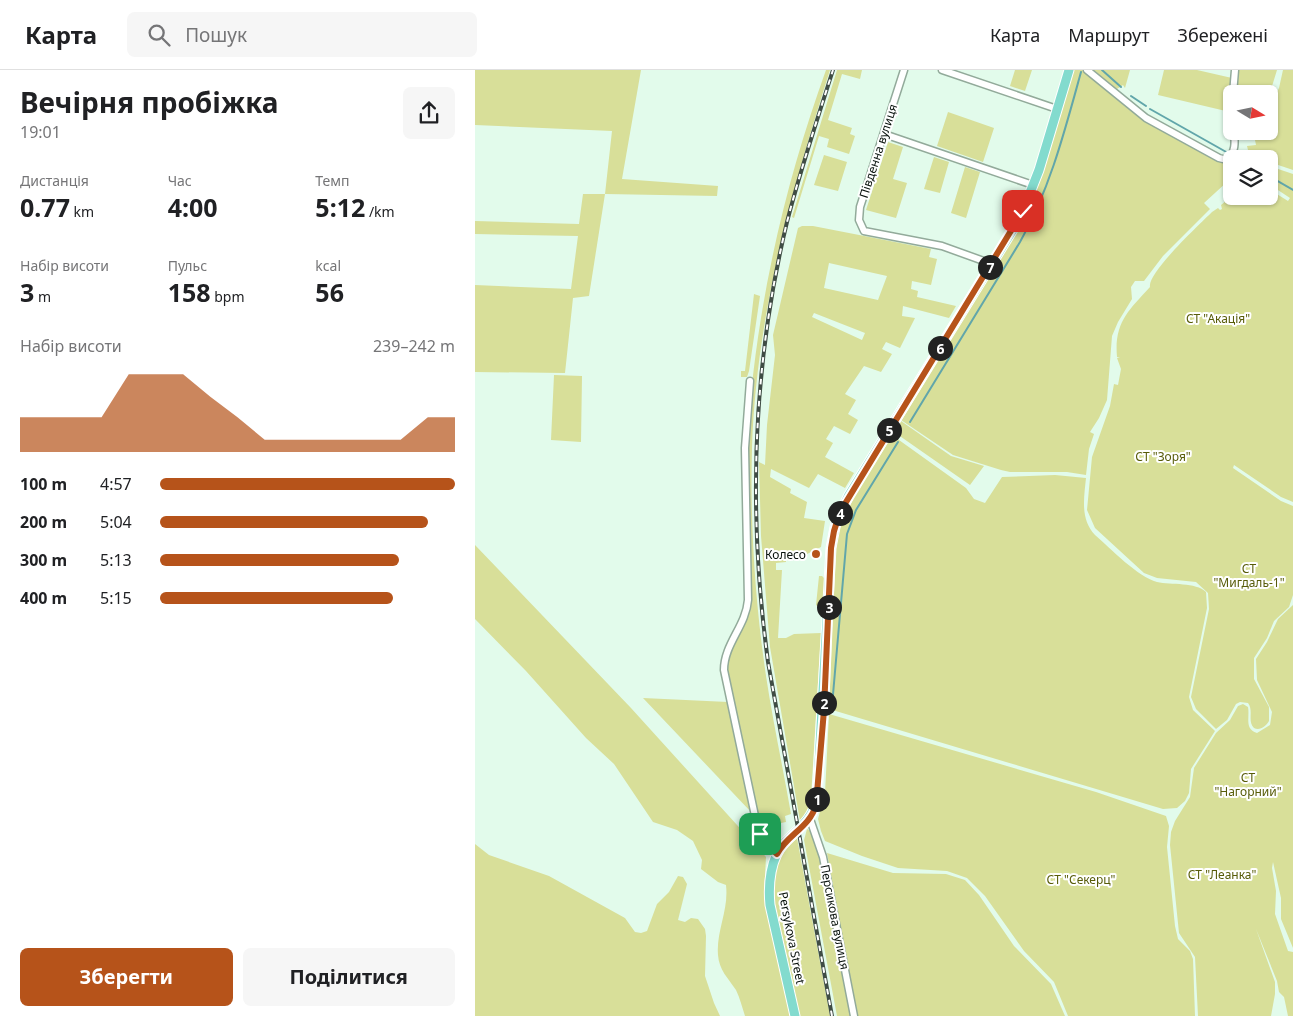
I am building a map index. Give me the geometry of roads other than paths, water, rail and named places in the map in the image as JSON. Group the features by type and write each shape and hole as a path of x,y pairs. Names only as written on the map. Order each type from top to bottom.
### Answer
{"main road":[{"path":"810,819 818,791 831,548 836,522 849,495 1020,218 1033,186 1069,70"},
{"name":"Persykova Street","path":"795,1016 769,898 771,874 777,854 785,842 810,819"}],"street":[{"name":"Південна вулиця","path":"904,70 860,207 859,220 864,231 942,246 992,264"},
{"path":"942,70 1057,109"},
{"path":"1087,70 1147,118 1213,155 1227,160 1235,148 1235,140"},
{"path":"1234,85 1235,70"},
{"path":"884,134 1033,186"},
{"path":"750,381 745,448 748,600 744,619 725,657 724,670 758,830 766,844 777,854"},
{"name":"Персикова вулиця","path":"810,819 827,874 853,1016"}],"waterway":[{"path":"1102,70 1121,87"},
{"path":"910,422 1031,222 1056,159 1081,72"},
{"path":"1131,96 1146,106"},
{"path":"1150,109 1223,150"},
{"path":"1278,181 1293,190"},
{"path":"832,706 847,534 856,510 898,442"}],"railway":[{"path":"832,1016 768,662 758,552 756,496 760,386 766,331 775,277 792,203 833,70"}],"place":[{"name":"Колесо","path":"816,554"}],"park label":[{"name":"СТ \"Акація\"","path":"1218,318"},
{"name":"СТ \"Зоря\"","path":"1163,456"},
{"name":"СТ \"Мигдаль-1\"","path":"1249,575"},
{"name":"СТ \"Нагорний\"","path":"1248,784"},
{"name":"СТ \"Леанка\"","path":"1222,874"},
{"name":"СТ \"Секерц\"","path":"1081,879"}]}
